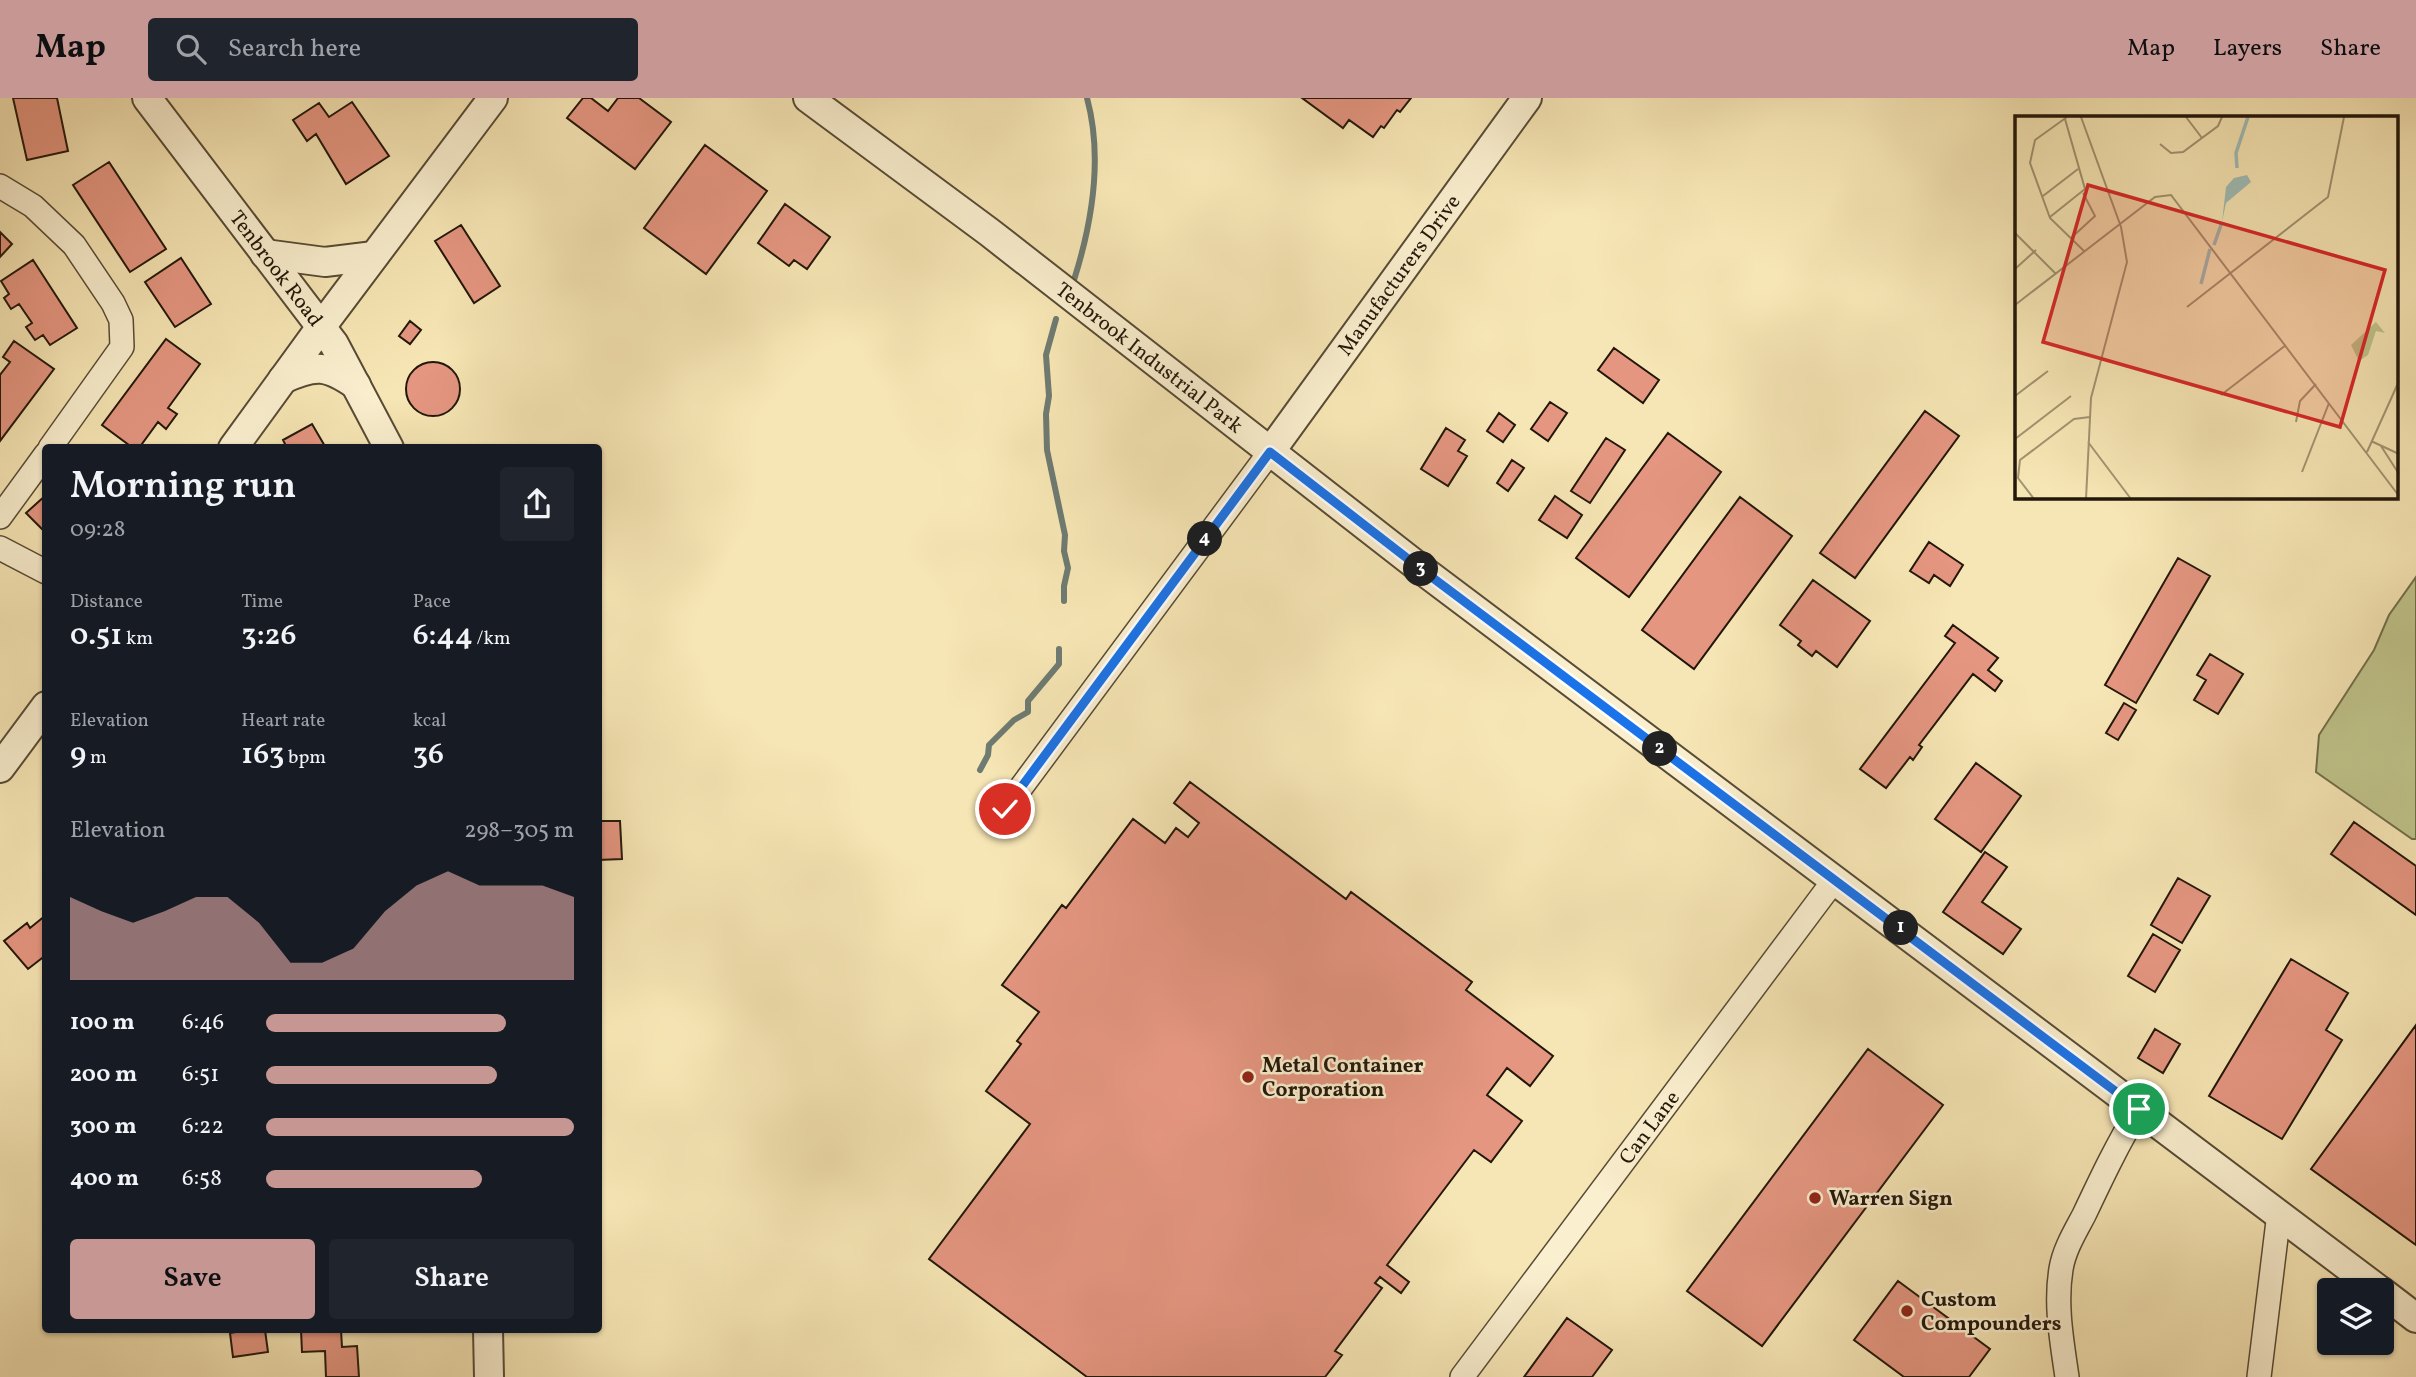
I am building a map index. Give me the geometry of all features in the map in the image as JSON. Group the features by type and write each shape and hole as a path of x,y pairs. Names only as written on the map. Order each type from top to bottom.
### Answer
{"street":[{"name":"Tenbrook Road","path":"147,98 334,344 387,444"},
{"path":"236,444 493,98"},
{"name":"Tenbrook Industrial Park","path":"808,98 978,224 1421,569 2363,1278"},
{"name":"Manufacturers Drive","path":"1270,452 1527,98"},
{"path":"0,186 33,206 74,245 114,303 121,320 122,347 53,444"},
{"path":"265,254 325,262 374,256"},
{"path":"283,379 303,370 321,368 338,373 356,385"},
{"path":"1005,809 1270,452"},
{"path":"0,517 42,459"},
{"path":"0,548 42,570"},
{"path":"0,768 42,711"},
{"name":"Can Lane","path":"1462,1377 1835,879"},
{"path":"2067,1377 2059,1312 2061,1268 2071,1239 2120,1140 2139,1109"},
{"path":"2259,1377 2278,1213"},
{"name":"Tenbrook Industrial Park","path":"2394,1302 2416,1318"},
{"path":"488,1333 489,1377"}],"green space":[{"path":"2416,577 2416,839 2412,839 2316,772 2319,735 2374,650 2389,615"}],"building":[{"path":"13,98 57,98 68,151 27,160"},
{"path":"583,98 591,98 608,111 618,98 639,98 671,122 635,169 567,118"},
{"path":"1302,98 1411,98 1373,137 1349,120 1343,128"},
{"path":"352,102 389,156 346,184 316,134 307,141 293,120 319,103 329,117"},
{"path":"705,145 767,191 706,274 644,228"},
{"path":"109,162 166,249 130,272 73,185"},
{"path":"785,204 830,237 807,269 794,260 789,266 758,243"},
{"path":"461,225 500,286 474,303 435,241"},
{"path":"0,232 12,244 0,257"},
{"path":"181,258 211,304 175,327 145,282"},
{"path":"33,260 77,328 50,345 43,335 35,340 26,327 32,323 19,304 11,309 4,298 9,294 1,281"},
{"path":"410,321 421,330 410,344 399,336"},
{"path":"166,339 200,364 168,408 177,414 166,429 158,422 142,444 128,444 102,425"},
{"path":"14,341 54,369 0,441 0,375 10,362 3,357"},
{"path":"1614,348 1659,380 1643,403 1598,370"},
{"path":"438,362 448,366 456,374 460,389 456,404 448,412 428,416 418,412 410,404 406,384 410,374 418,366"},
{"path":"1550,402 1567,413 1548,441 1531,429"},
{"path":"1925,411 1959,436 1855,578 1820,553"},
{"path":"1499,413 1515,425 1503,442 1487,431"},
{"path":"312,424 324,444 285,444 283,440"},
{"path":"1446,428 1465,440 1458,451 1467,456 1448,486 1421,469"},
{"path":"1668,433 1721,472 1629,597 1576,558"},
{"path":"1606,438 1625,450 1590,503 1571,491"},
{"path":"1512,460 1524,468 1508,491 1497,483"},
{"path":"1555,496 1582,515 1567,538 1539,520"},
{"path":"1740,497 1792,536 1694,669 1642,630"},
{"path":"42,499 42,529 26,513"},
{"path":"1929,542 1963,565 1950,586 1934,575 1929,583 1910,571"},
{"path":"2178,558 2210,576 2136,703 2105,685"},
{"path":"1813,580 1870,621 1837,667 1816,651 1812,656 1798,645 1801,641 1780,625"},
{"path":"1953,625 1998,658 1988,670 2002,681 1995,691 1973,674 1919,745 1922,747 1913,760 1910,757 1886,788 1860,769 1955,643 1945,636"},
{"path":"2210,654 2243,674 2218,714 2194,700 2206,680 2197,675"},
{"path":"2124,703 2136,710 2118,740 2106,733"},
{"path":"1976,763 2021,796 1981,852 1935,819"},
{"name":"Metal Container Corporation","path":"1190,782 1346,899 1351,892 1472,982 1466,990 1553,1056 1530,1086 1507,1068 1487,1095 1522,1121 1491,1162 1474,1150 1387,1265 1409,1282 1401,1293 1380,1277 1375,1283 1382,1288 1335,1351 1342,1355 1325,1377 1087,1377 929,1259 1030,1124 986,1091 1021,1044 1017,1041 1039,1012 1002,985 1062,905 1066,908 1133,819 1165,843 1176,828 1188,837 1199,823 1174,803"},
{"path":"602,821 620,821 622,859 602,860"},
{"path":"2354,822 2416,866 2416,915 2331,854"},
{"path":"1985,852 2007,867 1982,902 2021,929 2003,954 1943,912"},
{"path":"2178,878 2210,896 2182,943 2151,925"},
{"path":"42,918 42,958 28,969 4,941 27,923 30,928"},
{"path":"2153,934 2180,950 2155,992 2128,976"},
{"path":"2291,959 2348,993 2326,1030 2342,1040 2282,1139 2209,1096"},
{"path":"2416,1025 2416,1245 2311,1169"},
{"path":"2155,1029 2180,1044 2163,1073 2138,1058"},
{"name":"Warren Sign","path":"1868,1049 1943,1105 1762,1346 1687,1291"},
{"name":"Custom Compounders","path":"1898,1281 1990,1349 1969,1377 1904,1377 1854,1340"},
{"path":"1567,1318 1612,1350 1592,1377 1524,1377"},
{"path":"230,1333 265,1333 268,1352 233,1357"},
{"path":"301,1333 341,1333 342,1347 357,1346 359,1377 326,1377 325,1351 302,1352"}],"waterway":[{"path":"1074,280 1086,236 1095,166 1092,120 1087,98"},
{"path":"1056,319 1046,355 1049,396 1046,414 1047,450 1065,535 1064,551 1068,568 1064,601"},
{"path":"980,770 988,755 989,745 1014,720 1028,712 1028,701 1059,664 1059,649"}],"place":[{"name":"Metal Container Corporation","path":"1248,1077"},
{"name":"Warren Sign","path":"1815,1198"},
{"name":"Custom Compounders","path":"1907,1311"}],"route":[{"path":"1005,809 1270,452 1421,569 2139,1109"}]}
